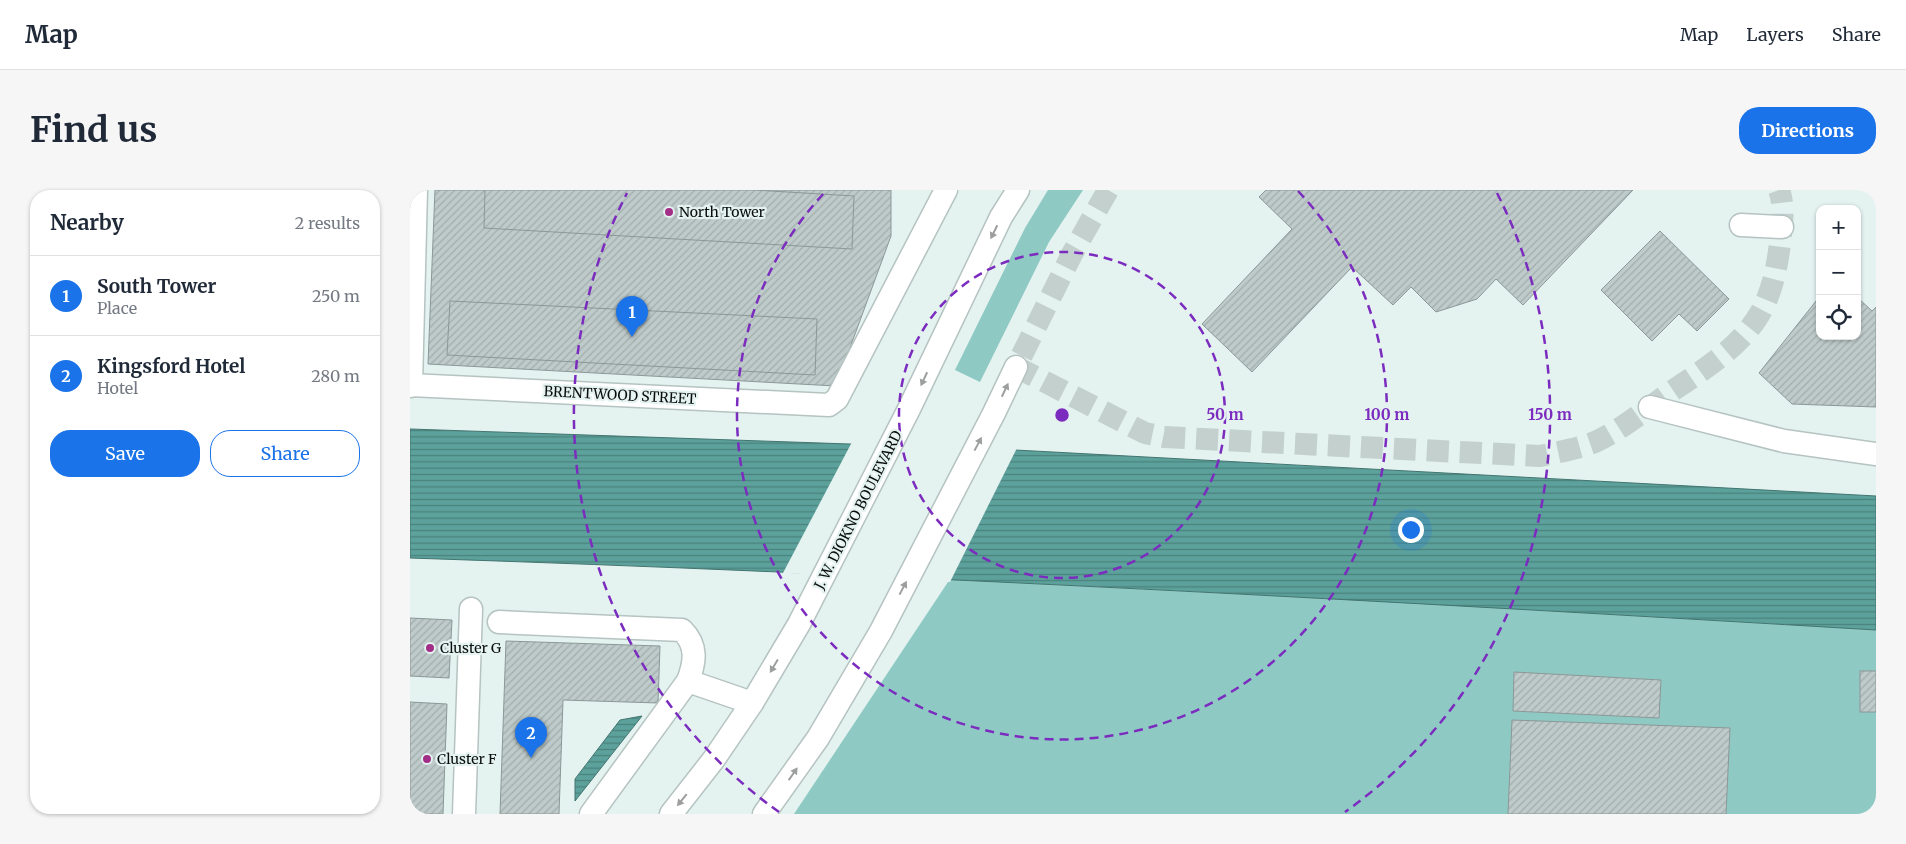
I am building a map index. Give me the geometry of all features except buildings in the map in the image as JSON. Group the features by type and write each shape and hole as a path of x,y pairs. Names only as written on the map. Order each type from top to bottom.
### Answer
{"street":[{"path":"411,386 416,190"},
{"name":"BRENTWOOD STREET","path":"411,386 829,405 838,399 910,263 946,190"},
{"name":"J. W. DIOKNO BOULEVARD","path":"671,814 714,759 752,703 799,624 909,409 1001,217 1018,190"},
{"path":"1741,226 1782,226"},
{"path":"764,814 818,738 881,631 1016,367"},
{"path":"1650,407 1784,441 1876,454"},
{"path":"464,814 471,609"},
{"path":"499,622 682,630 689,637 694,650 694,662 688,681 591,814"},
{"path":"688,681 752,703"}],"shaded area":[{"path":"1048,190 1083,190 1049,242 980,382 955,370 1025,228"},
{"path":"410,429 996,449 1876,496 1876,630 1143,589 593,564 410,558"},
{"path":"950,579 1506,608 1876,630 1876,814 794,814"},
{"path":"642,716 575,801 575,779 620,720"}],"pier":[{"path":"852,442 1017,448 950,582 783,573"}],"tunnel":[{"path":"1108,190 1072,254 1016,367 1145,433 1164,437 1540,456 1595,442 1613,432 1716,360 1729,350 1750,328 1767,298 1779,252 1782,223 1782,203 1779,190"}],"place":[{"name":"North Tower","path":"669,212"},
{"name":"South Tower","path":"632,337"},
{"name":"Cluster G","path":"430,648"},
{"name":"Kingsford Hotel","path":"531,758"},
{"name":"Cluster F","path":"427,759"}]}
